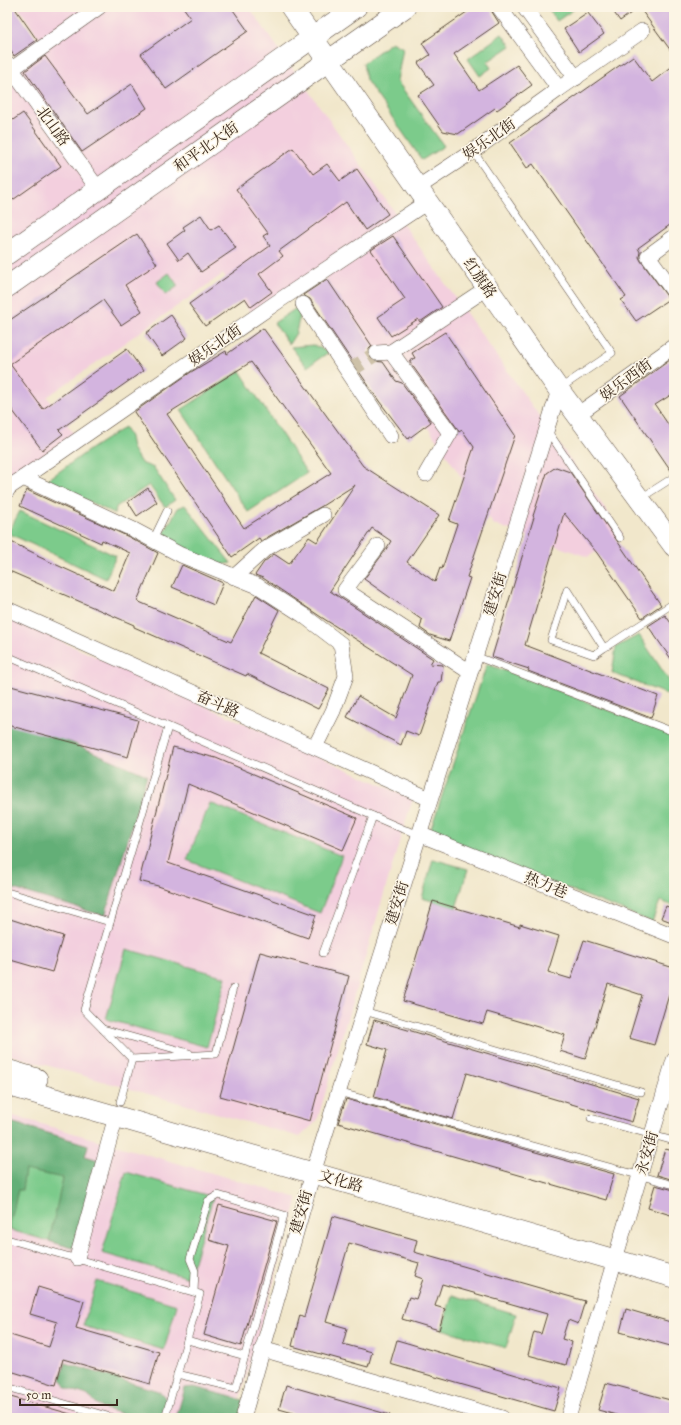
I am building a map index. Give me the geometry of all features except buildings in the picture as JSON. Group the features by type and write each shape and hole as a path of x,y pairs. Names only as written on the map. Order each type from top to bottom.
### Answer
{"main road":[{"name":"红旗路","path":"291,7 559,390 674,546"},
{"name":"和平北大街","path":"7,254 356,7"},
{"name":"和平北大街","path":"7,287 405,7"},
{"name":"文化路","path":"7,1070 118,1109 617,1253 674,1277"},
{"name":"文化路","path":"7,1085 118,1109"},
{"name":"文化路","path":"617,1253 674,1262"}],"street":[{"path":"11,74 99,7"},
{"path":"499,7 559,89"},
{"path":"524,7 576,78"},
{"name":"娱乐北街","path":"7,489 280,300 422,195 473,151 642,31"},
{"name":"北山路","path":"11,74 98,189"},
{"path":"674,237 648,256 674,292"},
{"path":"426,474 450,433 384,353 487,288"},
{"path":"303,304 391,436"},
{"name":"娱乐西街","path":"577,415 674,346"},
{"name":"建安街","path":"243,1418 315,1166 559,390"},
{"path":"23,478 182,554 258,586 297,611 341,644 346,676 333,711 315,748"},
{"path":"234,577 265,549 323,515"},
{"path":"378,546 345,590 470,672"},
{"name":"奋斗路","path":"7,609 430,799"},
{"name":"热力巷","path":"419,834 674,936"},
{"name":"永安街","path":"568,1418 674,1060"},
{"path":"77,1258 118,1109"},
{"path":"262,1350 502,1418"}],"lane":[{"path":"473,151 612,353 559,390"},
{"path":"546,429 620,538"},
{"path":"640,499 674,477"},
{"path":"153,540 168,511"},
{"path":"604,648 567,590 551,640 594,655 674,603"},
{"path":"7,656 403,829 419,834"},
{"path":"475,656 674,732"},
{"path":"168,727 84,1010 132,1059 216,1054 233,988"},
{"path":"323,953 373,816"},
{"path":"7,892 110,922"},
{"path":"364,1011 641,1092"},
{"path":"101,1028 195,1055"},
{"path":"118,1109 132,1059"},
{"path":"338,1092 674,1185"},
{"path":"591,1118 674,1141"},
{"path":"177,1374 236,1388 284,1215 218,1195 208,1201 190,1259 195,1271 194,1292"},
{"path":"7,1239 200,1294 165,1418"},
{"path":"187,1340 245,1356"},
{"path":"7,1387 114,1418"}],"shaded area":[{"path":"18,7 92,7 43,43"},
{"path":"103,7 249,7 623,534 588,557 493,524 320,268 251,313 223,274 47,397 75,435 11,478 7,473 7,90 13,86 7,79 7,73"},
{"path":"7,617 413,799 317,1121 300,1137 7,1054"},
{"path":"7,1114 298,1198 234,1418 7,1418"}],"green space":[{"path":"555,7 577,7 557,21 550,11"},
{"path":"502,34 511,46 487,62 491,68 480,76 468,59"},
{"path":"392,42 403,48 397,81 444,146 422,160 366,80 363,63"},
{"path":"169,273 178,286 166,295 157,282"},
{"path":"298,307 301,310 296,333 289,344 274,323"},
{"path":"313,345 329,352 307,367 291,347"},
{"path":"240,371 307,473 248,512 181,410"},
{"path":"125,427 130,437 132,448 141,463 154,468 175,500 165,507 149,485 116,507 115,514 46,481 92,448"},
{"path":"185,505 231,563 217,566 166,540 164,533 178,508"},
{"path":"20,511 116,556 106,579 8,533"},
{"path":"639,635 674,688 666,694 612,673 616,647"},
{"path":"487,664 674,735 674,906 660,901 652,922 429,834"},
{"path":"7,715 147,775 105,916 7,887"},
{"path":"210,803 342,856 320,913 187,860"},
{"path":"433,859 468,869 456,908 422,898"},
{"path":"126,949 226,977 207,1047 106,1019"},
{"path":"7,1121 88,1145 85,1156 98,1160 73,1248 7,1229"},
{"path":"7,1121 88,1145 85,1156 98,1160 73,1248 49,1241 63,1178 25,1170 22,1190 18,1190 9,1229 7,1229"},
{"path":"126,1172 213,1197 189,1278 102,1253"},
{"path":"97,1281 177,1305 164,1350 83,1326"},
{"path":"452,1295 516,1314 506,1348 442,1329"},
{"path":"65,1363 158,1391 165,1397 166,1400 161,1418 136,1418 102,1408 87,1395 66,1388 61,1379"},
{"path":"194,1387 243,1400 239,1418 176,1418 185,1388"}],"tunnel":[{"path":"349,371 377,353"}]}
